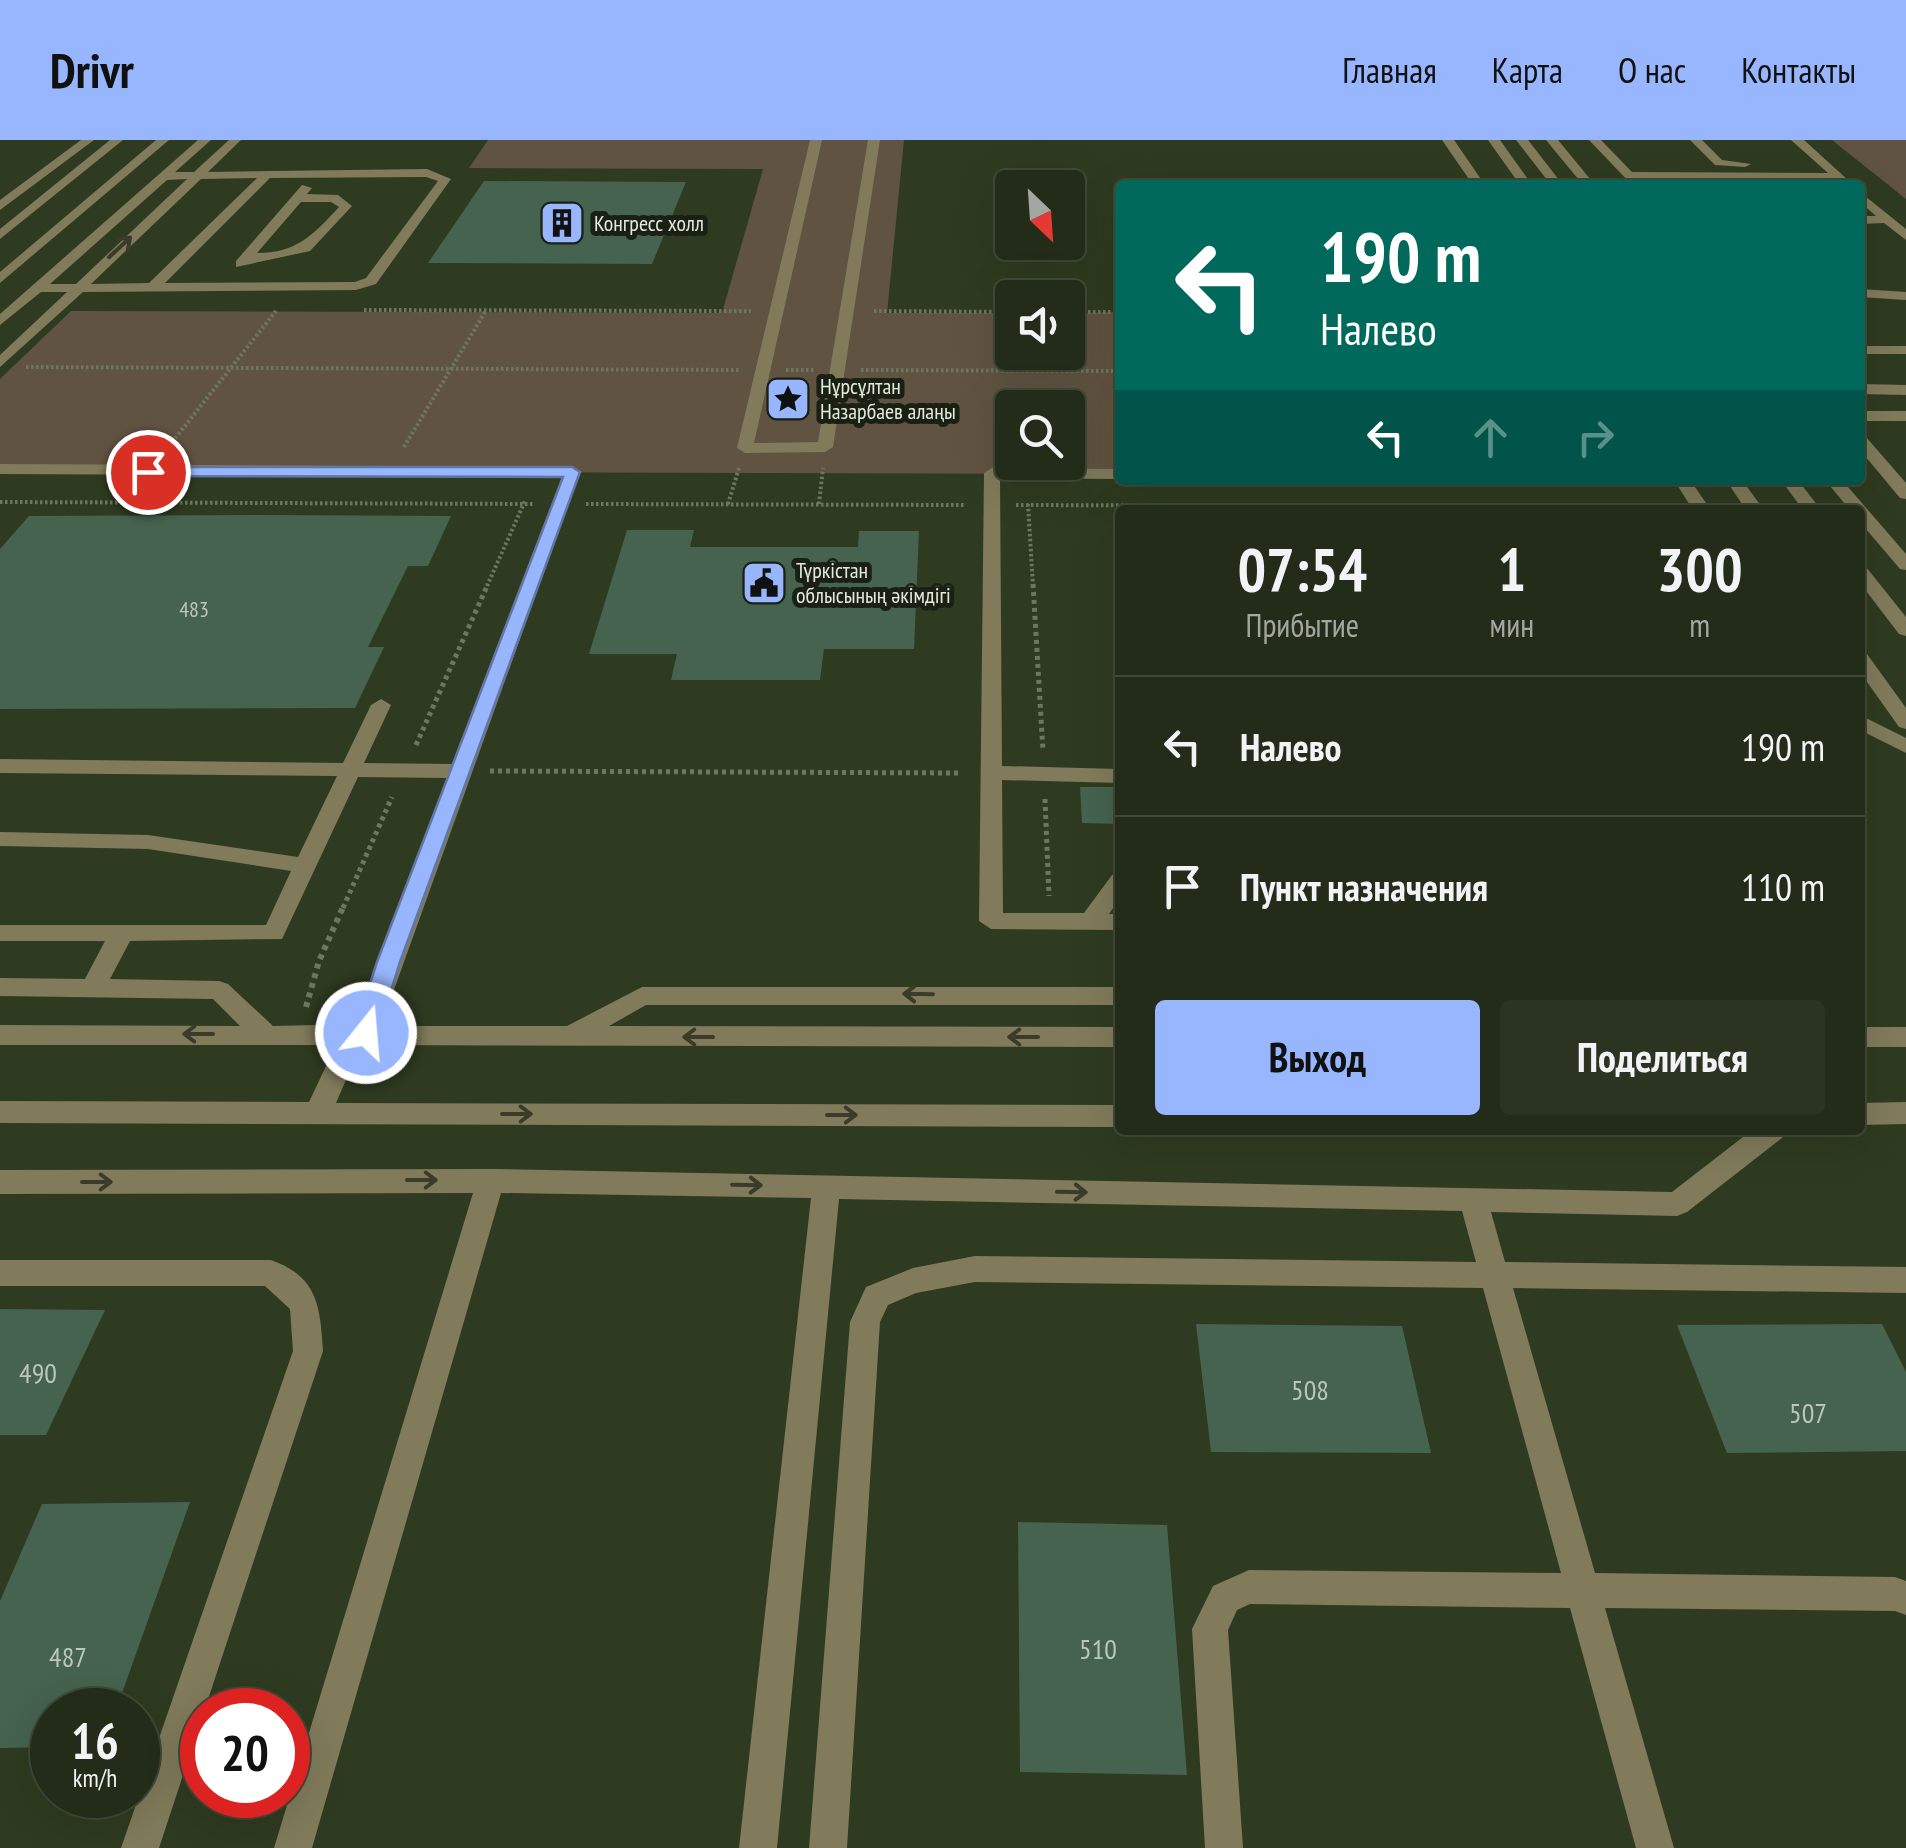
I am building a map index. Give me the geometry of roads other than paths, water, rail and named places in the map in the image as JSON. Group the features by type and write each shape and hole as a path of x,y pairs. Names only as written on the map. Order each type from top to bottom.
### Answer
{"street":[{"path":"0,206 88,140"},
{"path":"0,235 117,140"},
{"path":"0,279 163,140"},
{"path":"0,321 205,140"},
{"path":"0,364 235,140"},
{"path":"816,140 746,448 825,447 874,140"},
{"path":"1448,140 1476,180"},
{"path":"1494,140 1522,180"},
{"path":"1522,140 1554,180"},
{"path":"1552,140 1586,180"},
{"path":"1595,140 1634,180"},
{"path":"1696,140 1719,164 1825,165"},
{"path":"1796,140 1842,180"},
{"path":"37,288 348,288 371,281 446,179 427,173 166,176"},
{"path":"221,286 317,175"},
{"path":"152,287 266,176"},
{"path":"247,257 302,253 346,206 334,198 297,198"},
{"path":"1865,200 1906,236"},
{"path":"1865,220 1886,219"},
{"path":"1865,293 1906,296"},
{"path":"1865,350 1906,350"},
{"path":"1865,388 1906,390"},
{"path":"1865,416 1906,416"},
{"path":"1865,446 1906,494"},
{"path":"0,469 572,472 360,1033 318,1114"},
{"path":"1115,474 992,473 991,921 1115,922"},
{"path":"1793,485 1808,505"},
{"path":"1838,485 1856,505"},
{"path":"1865,516 1906,564"},
{"path":"1865,577 1906,630"},
{"path":"1865,665 1906,723"},
{"path":"0,932 274,933 381,704"},
{"path":"1865,724 1906,747"},
{"path":"0,766 462,771"},
{"path":"994,773 1115,776"},
{"path":"0,840 20,837 148,842 306,866"},
{"path":"1090,922 1115,888"},
{"path":"93,988 122,933"},
{"path":"0,987 219,990 264,1033"},
{"path":"571,1036 642,996 1115,996"},
{"path":"0,1035 1115,1036"},
{"path":"1865,1037 1906,1037"},
{"path":"0,1112 1115,1116"},
{"path":"1865,1114 1906,1113"},
{"path":"0,1182 491,1180 1678,1204 1766,1135"},
{"path":"293,1848 491,1180"},
{"path":"758,1848 826,1187"},
{"path":"1473,1200 1655,1848"},
{"path":"828,1848 865,1322 878,1296 913,1281 975,1269 1906,1280"},
{"path":"0,1273 271,1274 304,1303 308,1351 140,1848"},
{"path":"1224,1848 1210,1629 1226,1598 1249,1587 1895,1594 1906,1598"}],"place":[{"name":"Конгресс холл","path":"562,223"},
{"name":"Нұрсұлтан Назарбаев алаңы","path":"788,399"},
{"name":"Түркістан облысының әкімдігі","path":"764,583"}]}
